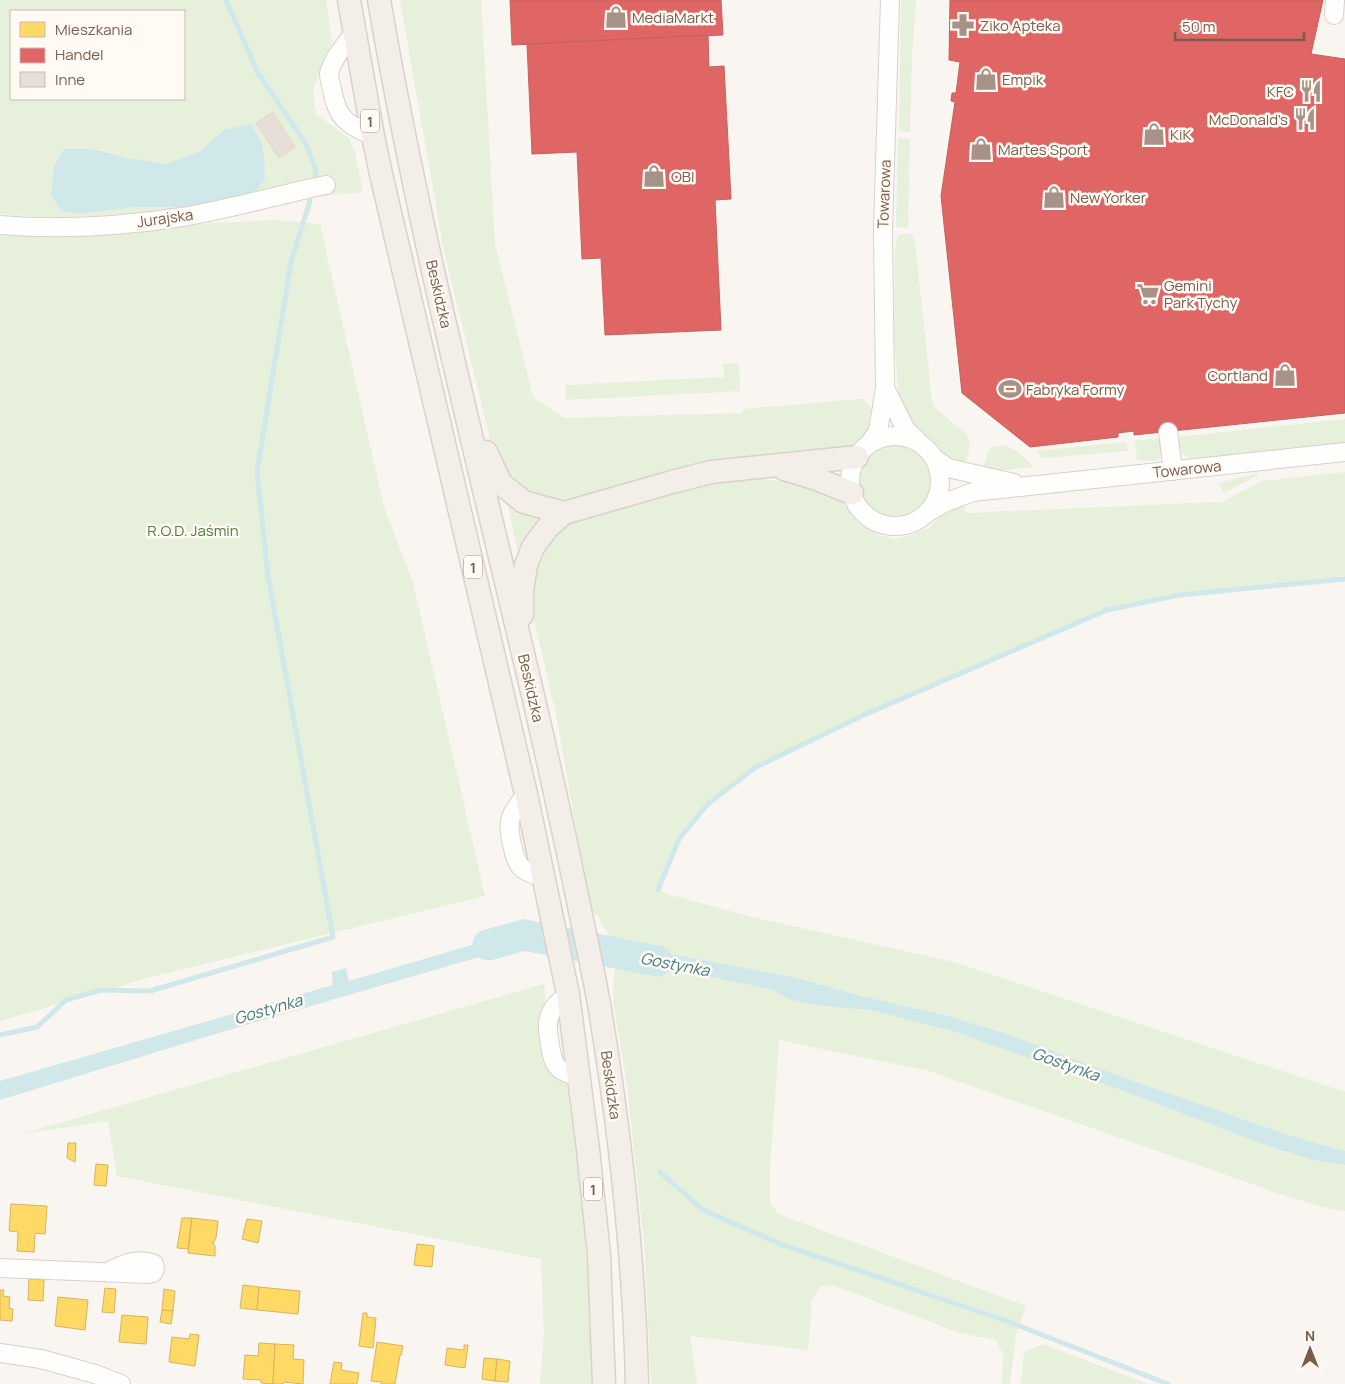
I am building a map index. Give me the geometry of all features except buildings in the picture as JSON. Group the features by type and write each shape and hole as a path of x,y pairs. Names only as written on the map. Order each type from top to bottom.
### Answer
{"main road":[{"name":"Beskidzka","path":"349,0 372,136 526,794 568,994 599,1255 604,1384"},
{"name":"Beskidzka","path":"380,0 398,109 467,417 567,843 598,1000 616,1115 627,1217 637,1384"},
{"path":"467,417 501,484 524,502 564,513"},
{"path":"522,648 522,590 526,565 533,547 548,527 564,513 692,476 734,469 773,466 863,451"},
{"path":"773,466 814,478 852,493"}],"street":[{"name":"Towarowa","path":"863,451 878,431 885,388 883,230 890,0"},
{"path":"354,34 341,50 329,74 334,102 341,116 351,126 372,136"},
{"name":"Jurajska","path":"0,225 127,224 227,208 326,186"},
{"name":"Towarowa","path":"885,388 906,430 948,468 1029,486"},
{"path":"1168,432 1173,471"},
{"path":"897,436 912,438 929,452 940,471 941,487 936,501 928,513 915,522 901,526 886,526 862,513 856,504 850,483 852,468 863,451 882,438 897,436"},
{"name":"Towarowa","path":"928,513 966,493 1345,452"},
{"path":"0,1268 108,1272"},
{"path":"0,1352 41,1359 95,1374 121,1384"}],"green space":[{"path":"0,0 326,0 332,42 313,90 316,114 349,138 355,153 363,192 160,212 55,218 0,214"},
{"path":"400,0 481,0 495,244 533,397 564,418 742,413 743,409 861,399 868,404 872,416 867,430 854,448 560,504 547,503 511,484 492,447 444,251"},
{"path":"901,0 916,0 910,132 899,131"},
{"path":"898,138 910,139 908,228 896,227"},
{"name":"R.O.D. Jaśmin","path":"274,220 320,224 384,507 413,583 485,896 147,978 0,1021 0,234"},
{"path":"911,234 915,242 932,401 934,407 967,435 970,445 965,466 946,458 925,437 912,429 899,398 894,337 895,250 898,236"},
{"path":"739,363 740,391 566,400 565,385 724,377 723,364"},
{"path":"1345,419 1345,444 1192,460 1180,452 1178,437"},
{"path":"1161,438 1162,453 1158,461 1137,460 1135,441"},
{"path":"1126,442 1128,451 1043,458 1036,451"},
{"path":"896,445 911,448 923,456 931,468 934,483 931,498 923,510 911,518 896,521 881,518 869,510 861,498 858,483 861,468 869,456 881,448"},
{"path":"1005,445 1018,452 1034,467 1005,470 983,469 990,447"},
{"path":"1345,472 1345,578 1180,595 1107,610 919,691 756,767 708,804 679,839 658,890 752,917 954,962 1345,1092 1345,1151 1291,1136 1001,1032 944,1015 862,996 793,977 613,943 597,914 593,914 584,875 556,714 529,597 542,546 565,526 577,520 695,484 755,475 766,480 801,483 837,496 860,525 879,535 895,539 929,528 946,510 964,503 965,513 1222,502 1262,481"},
{"path":"1258,473 1258,475 1224,493 1218,483"},
{"path":"507,503 550,518 519,557"},
{"path":"615,957 773,990 788,999 813,1005 870,1010 949,1030 1115,1088 1268,1146 1313,1160 1345,1165 1345,1211 1323,1207 1286,1196 929,1071 779,1040 770,1169 770,1202 778,1214 1026,1306 1016,1335 1010,1384 1002,1384 1003,1354 996,1340 960,1333 832,1285 820,1287 812,1300 808,1350 690,1336 697,1384 651,1384 645,1252 627,1086 613,1000"},
{"path":"544,984 552,1067 566,1080 582,1196 591,1322 593,1384 540,1384 544,1333 541,1259 117,1176 108,1121 21,1134"},
{"path":"1043,1344 1148,1384 1021,1384 1024,1352"}],"water":[{"path":"251,124 261,141 264,155 265,179 255,193 236,199 187,207 133,207 78,214 61,211 51,195 54,166 64,149 93,149 127,158 166,164 199,152 224,130"},
{"path":"530,928 531,942 222,1032 0,1100 0,1081 333,985 332,972 346,968 349,981"},
{"path":"613,943 793,977 862,996 944,1015 1001,1032 1291,1136 1345,1151 1345,1165 1313,1160 1268,1146 1115,1088 949,1030 870,1010 814,1005 788,999 773,990 615,957"}],"waterway":[{"path":"226,0 258,73 306,144 316,171 315,175"},
{"path":"0,1035 37,1027 66,1000 101,990 150,991 333,937 268,576 257,472 291,262 310,201"},
{"path":"658,890 679,839 708,804 756,767 864,715 1107,610 1180,595 1345,579"},
{"name":"Gostynka","path":"488,945 524,935 657,961"},
{"path":"660,1172 703,1210 783,1245 1004,1320 1168,1384"}],"place":[{"name":"MediaMarkt","path":"616,17"},
{"name":"Ziko Apteka","path":"963,25"},
{"name":"Empik","path":"986,79"},
{"name":"KFC","path":"1311,91"},
{"name":"McDonald's","path":"1305,119"},
{"name":"KiK","path":"1154,134"},
{"name":"Martes Sport","path":"981,149"},
{"name":"OBI","path":"654,176"},
{"name":"New Yorker","path":"1054,197"},
{"name":"Gemini Park Tychy","path":"1148,294"},
{"name":"Cortland","path":"1285,375"},
{"name":"Fabryka Formy","path":"1010,389"}]}
